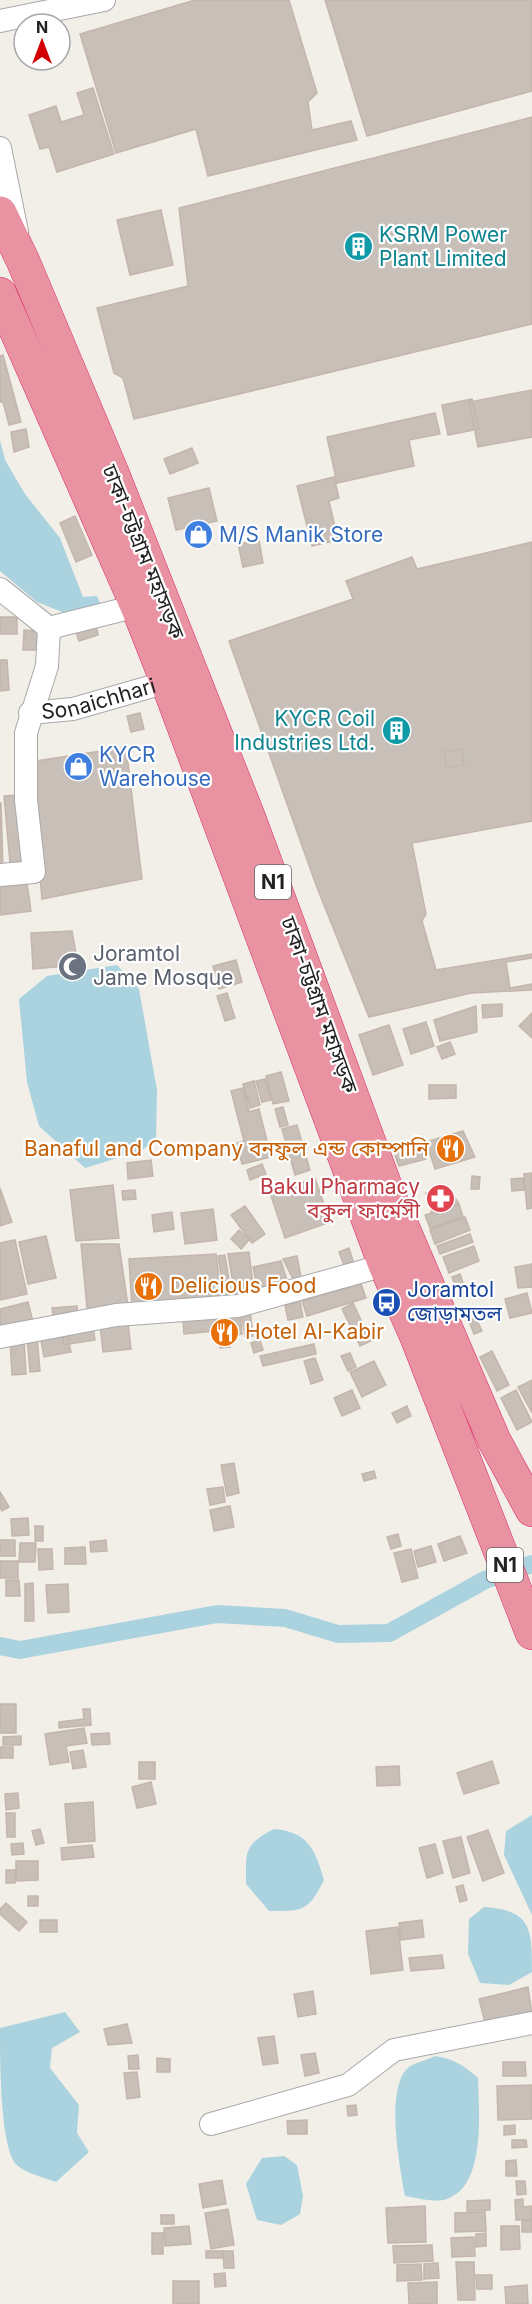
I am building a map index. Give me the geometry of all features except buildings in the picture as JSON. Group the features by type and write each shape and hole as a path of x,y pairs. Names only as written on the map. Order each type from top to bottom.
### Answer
{"highway":[{"name":"ঢাকা-চট্টগ্রাম মহাসড়ক","path":"0,213 23,261 111,472 249,818 388,1193 494,1440 529,1505"},
{"name":"ঢাকা-চট্টগ্রাম মহাসড়ক","path":"0,294 137,606 385,1265 417,1338 529,1625"}],"street":[{"path":"0,21 104,0"},
{"name":"ঢাকা-চট্টগ্রাম মহাসড়ক","path":"0,148 23,261"},
{"path":"0,590 49,627"},
{"path":"49,627 137,606"},
{"path":"0,875 34,872 26,800 26,733 30,713 46,666 49,627"},
{"name":"Sonaichhari","path":"30,713 73,709 167,682"},
{"path":"0,1337 116,1315 238,1306 385,1265"},
{"path":"211,2124 348,2085 394,2050 532,2023"}],"water":[{"path":"0,440 5,460 25,494 60,538 83,597 97,596 102,609 62,612 37,602 0,571"},
{"path":"117,965 139,989 157,1090 156,1139 141,1151 85,1168 39,1126 27,1082 19,999 47,976"},
{"path":"532,1815 532,1915 504,1855 506,1831"},
{"path":"274,1829 295,1834 309,1844 324,1880 309,1904 297,1910 269,1911 246,1884 248,1850 257,1840"},
{"path":"484,1907 512,1913 526,1925 529,1934 532,1972 509,1985 480,1983 468,1954 469,1919"},
{"path":"65,2012 80,2032 52,2048 50,2068 79,2105 77,2133 89,2152 56,2182 18,2166 9,2151 3,2118 0,2028"},
{"path":"435,2056 459,2064 478,2078 478,2146 468,2179 460,2191 447,2199 426,2200 405,2196 397,2148 395,2109 401,2077 409,2067"},
{"path":"284,2156 297,2165 303,2196 300,2214 281,2225 257,2220 246,2184 262,2158"}],"waterway":[{"path":"0,1646 20,1650 217,1614 285,1618 338,1634 389,1633 485,1580 532,1564"}],"place":[{"name":"KSRM Power Plant Limited","path":"358,247"},
{"name":"M/S Manik Store","path":"198,535"},
{"name":"KYCR Coil Industries Ltd.","path":"396,731"},
{"name":"KYCR Warehouse","path":"78,767"},
{"name":"Joramtol Jame Mosque","path":"72,966"},
{"name":"Banaful and Company বনফুল এন্ড কোম্পানি","path":"450,1149"},
{"name":"Bakul Pharmacy বকুল ফার্মেসী","path":"441,1199"},
{"name":"Delicious Food","path":"149,1286"},
{"name":"Joramtol জোড়ামতল","path":"386,1302"},
{"name":"Hotel Al-Kabir","path":"224,1332"}]}
